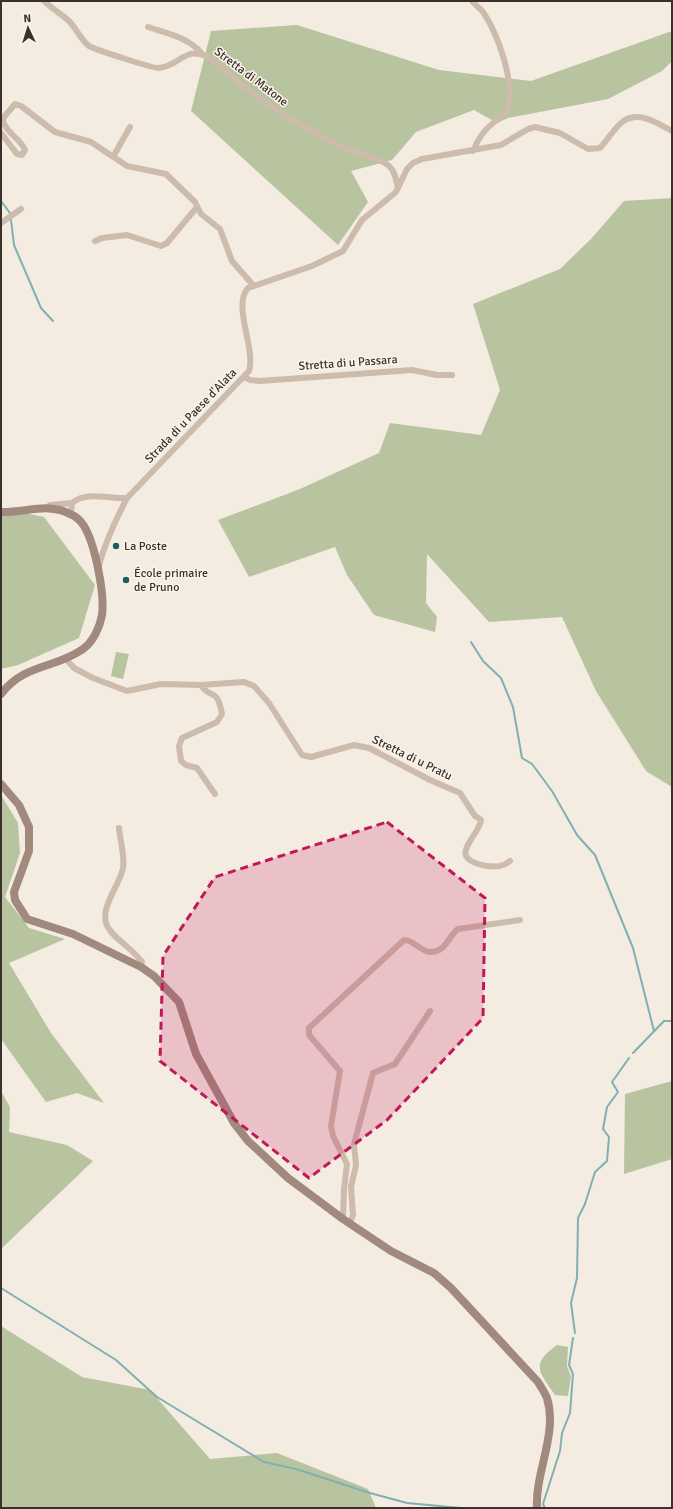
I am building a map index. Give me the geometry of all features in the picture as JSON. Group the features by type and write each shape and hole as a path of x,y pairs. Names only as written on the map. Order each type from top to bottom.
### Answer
{"street":[{"name":"Stretta di Matone","path":"44,1 63,16 91,48 128,58 152,68 163,67 188,54 202,54 210,58 254,95 282,115 338,145 388,165 395,175 398,188"},
{"path":"472,1 483,12 498,42 509,83 510,100 503,116 484,132 473,150"},
{"path":"148,27 196,46 202,54"},
{"path":"1,133 16,154 22,155 25,150 24,146 5,126 3,121 4,117 15,104 21,106 55,132 91,142 127,166 166,174 195,202 201,214 220,229 232,261 252,285 288,276 343,251 362,220 386,201 398,188 407,169 413,163 440,155 501,145 528,129 535,127 560,133 588,149 594,150 600,148 625,120 633,117 656,122 672,131"},
{"path":"113,157 130,127"},
{"path":"95,241 102,238 127,235 161,246 167,243 197,207"},
{"path":"1,223 21,209"},
{"name":"Strada di u Paese d'Alata","path":"98,570 105,544 127,498 245,377 251,366 244,322 243,297 245,292 252,285"},
{"name":"Stretta di u Passara","path":"245,377 250,380 260,381 412,370 438,375 452,375"},
{"path":"42,509 47,505 72,503 76,500 92,497 127,498"},
{"path":"71,514 72,503"},
{"path":"1,512 42,509 63,511 71,514 84,526 98,570 103,602 102,616 98,629 83,649 20,676 1,694"},
{"name":"Stretta di u Pratu","path":"65,658 74,668 93,678 127,691 161,684 201,685 244,682 254,686 266,698 302,755 311,757 354,745 369,748 430,780 460,793 475,816 481,820 480,826 466,848 468,858 473,862 492,867 505,865 510,861"},
{"path":"201,685 204,690 215,694 220,701 222,714 217,722 182,738 179,746 181,761 186,766 197,768 215,794"},
{"path":"1,784 19,805 29,828 29,851 14,892 15,900 27,919 73,934 141,967 154,976 179,1002 196,1054 234,1123 248,1141 288,1178 346,1221 391,1251 434,1273 451,1288 538,1382 547,1397 550,1410 549,1428 537,1489 537,1508"},
{"path":"119,828 123,867 121,876 110,898 106,919 108,929 137,955 142,962 141,967"},
{"path":"346,1221 344,1188 347,1164 333,1136 331,1126 340,1071 309,1035 309,1028 404,940 409,940 423,950 432,952 439,950 452,933 458,929 520,920"},
{"path":"346,1221 353,1215 351,1187 356,1165 354,1144 374,1073 395,1064 430,1011"}],"highlighted area":[{"path":"387,822 485,898 483,1018 387,1120 309,1178 160,1061 163,956 215,877"}],"green space":[{"path":"297,25 439,70 531,81 672,31 672,61 662,71 608,99 508,118 497,123 474,110 416,132 392,160 351,171 368,202 338,245 191,111 211,31"},
{"path":"672,198 672,787 646,771 596,691 562,617 489,622 427,554 426,603 437,617 435,632 374,615 347,575 335,547 249,577 218,520 300,489 379,453 390,423 481,435 500,390 473,304 560,269 591,239 624,201"},
{"path":"1,508 44,517 95,585 79,638 18,665 1,669"},
{"path":"116,652 129,654 123,679 111,676"},
{"path":"1,795 18,823 20,853 5,897 29,928 65,939 9,963 51,1033 104,1103 77,1093 46,1102 1,1039"},
{"path":"672,1081 672,1159 624,1174 625,1094"},
{"path":"1,1091 10,1107 9,1132 67,1145 93,1161 1,1249"},
{"path":"1,1326 82,1377 150,1390 210,1459 277,1453 368,1489 376,1508 1,1508"},
{"path":"557,1345 568,1347 567,1366 571,1376 568,1396 555,1395 541,1374 540,1363 543,1358"}],"waterway":[{"path":"1,201 10,213"},
{"path":"11,220 14,245 41,308 53,321"},
{"path":"471,642 483,661 501,678 513,707 522,758 532,764 552,791 577,835 595,855 633,948 654,1031"},
{"path":"633,1053 664,1021 672,1021"},
{"path":"575,1333 571,1303 577,1278 578,1218 585,1204 595,1172 607,1161 609,1137 603,1129 607,1107 618,1092 612,1082 629,1058"},
{"path":"1,1288 116,1360 157,1397 264,1462 296,1469 370,1493 407,1503 461,1508"},
{"path":"545,1508 543,1504 560,1451 562,1433 570,1413 573,1374 569,1365 573,1338"}],"place":[{"name":"La Poste","path":"116,546"},
{"name":"École primaire de Pruno","path":"126,580"}]}
